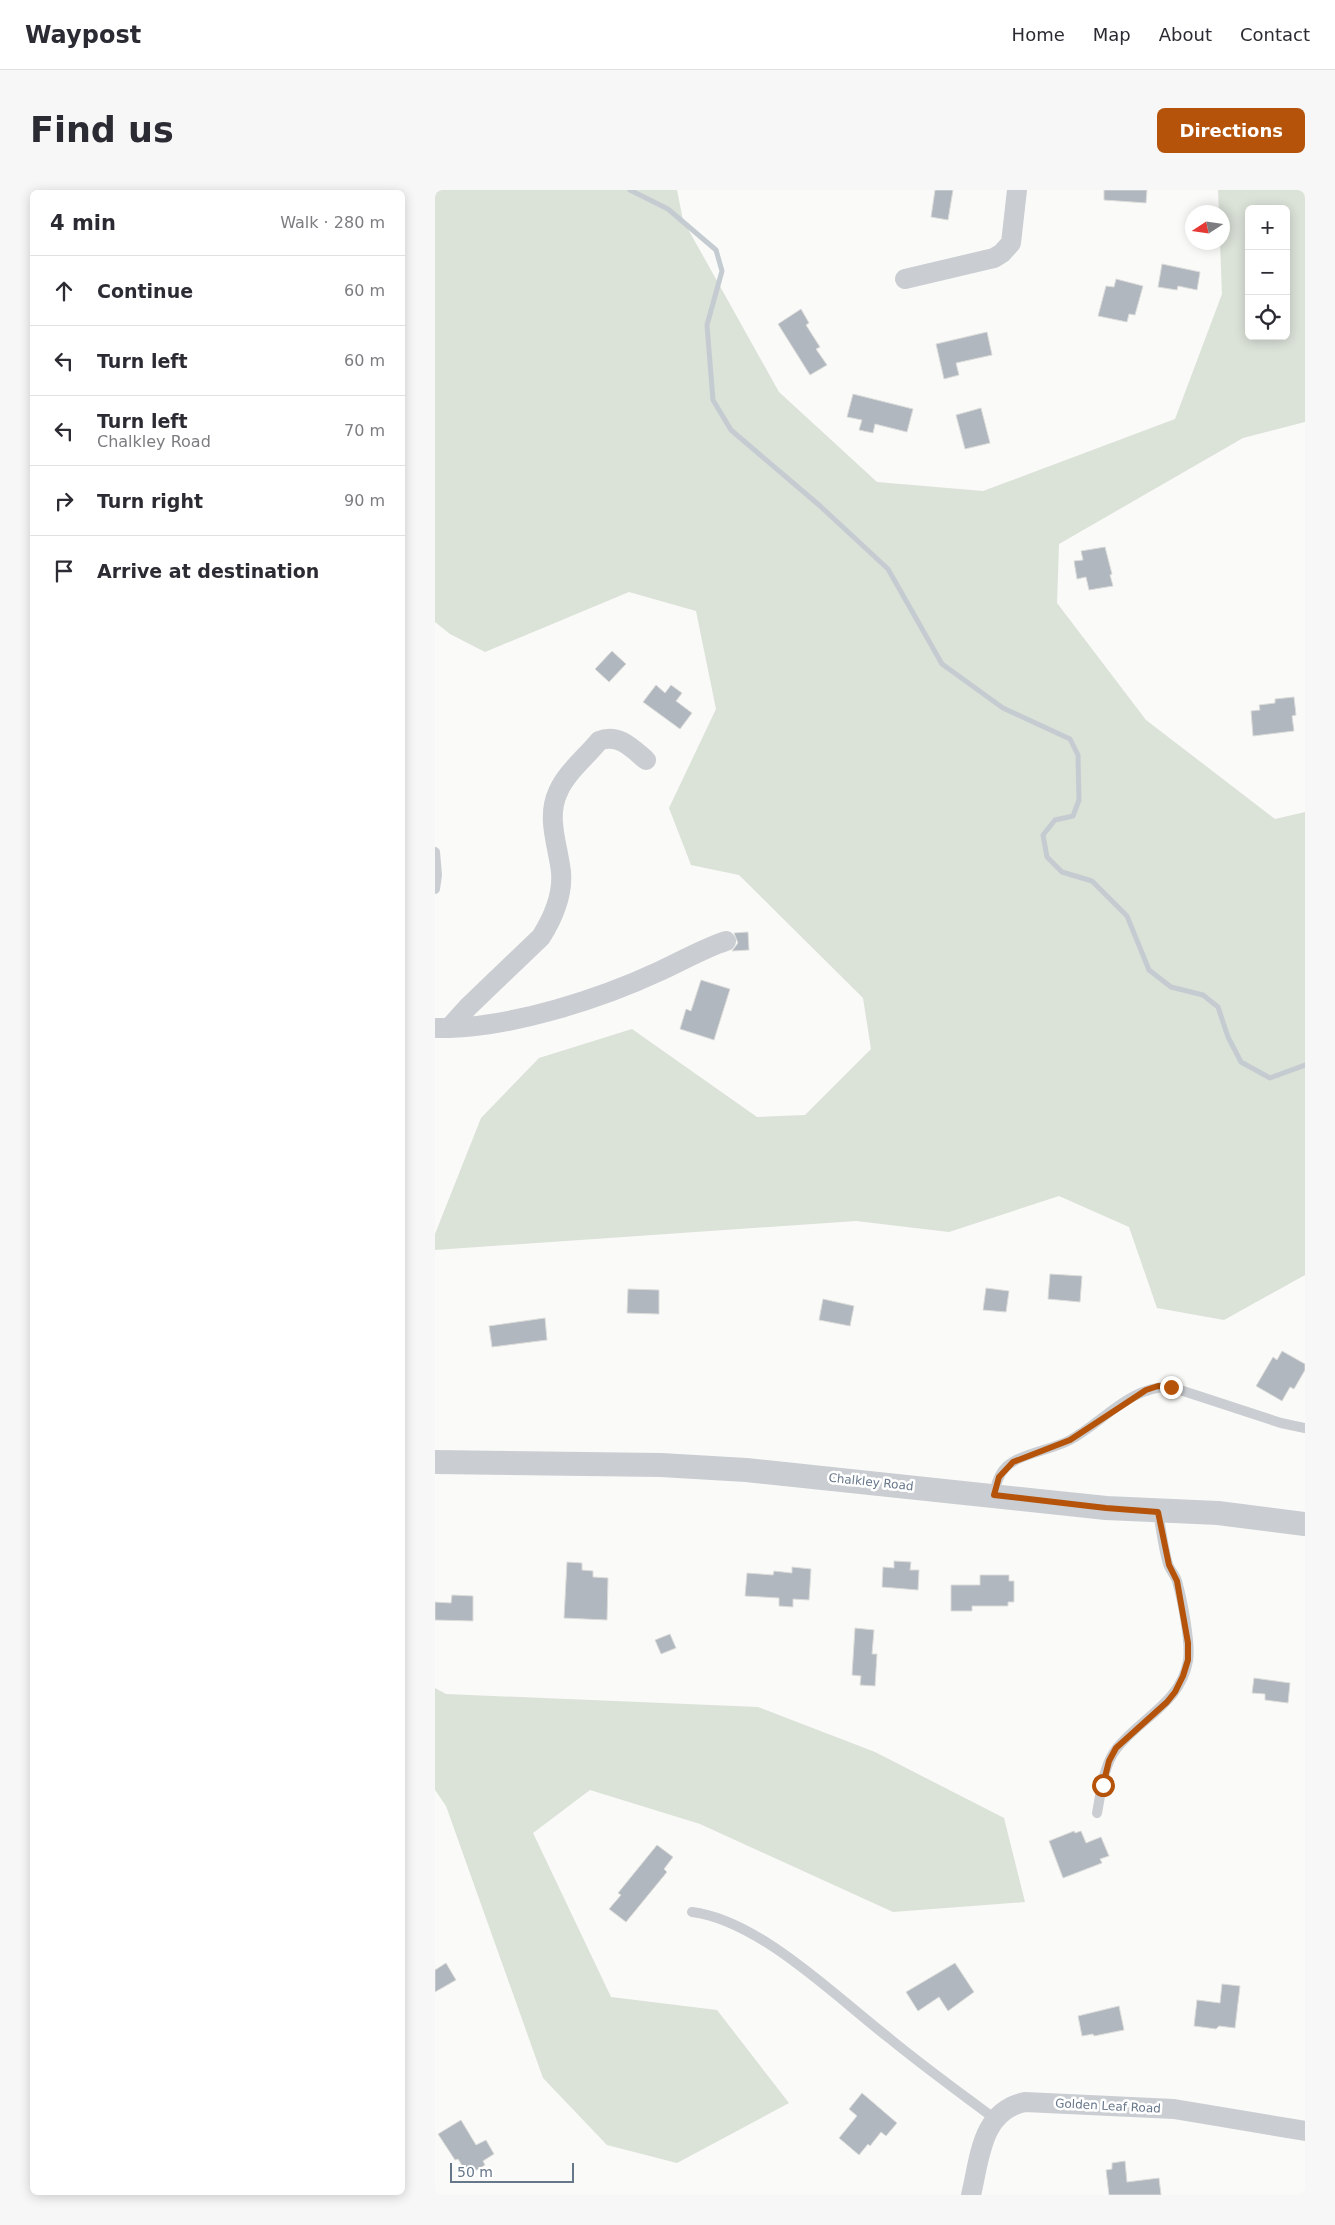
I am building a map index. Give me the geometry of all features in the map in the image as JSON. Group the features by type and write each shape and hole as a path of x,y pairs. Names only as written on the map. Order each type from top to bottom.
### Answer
{"street":[{"path":"905,280 994,258 1006,249 1011,243 1017,190"},
{"path":"442,1028 468,1007 541,937 549,924 557,907 561,880 552,824 553,808 557,792 564,781 599,741 607,738 616,738 646,760"},
{"path":"442,1028 489,1024 583,1002 660,971 700,950 726,941"},
{"name":"Chalkley Road","path":"435,1462 661,1464 741,1469 1106,1508 1158,1512 1219,1513 1305,1524"},
{"name":"Golden Leaf Road","path":"971,2195 984,2141 995,2119 1001,2112 1012,2105 1025,2102 1174,2109 1305,2130"}],"lane":[{"path":"435,852 437,875 435,889"},
{"path":"994,1495 999,1477 1013,1462 1070,1440 1139,1393 1158,1386 1171,1387 1281,1423 1305,1428"},
{"path":"1097,1813 1109,1761 1116,1748 1171,1697 1183,1676 1188,1660 1188,1643 1177,1581 1169,1565 1158,1512"},
{"path":"692,1912 722,1919 784,1953 888,2038 995,2119"}],"shaded area":[{"path":"435,190 677,190 683,220 779,392 877,482 983,491 1175,419 1222,294 1220,250 1230,250 1230,205 1219,205 1218,190 1305,190 1305,422 1243,438 1059,544 1057,603 1146,720 1275,819 1305,812 1305,1275 1224,1320 1157,1308 1129,1227 1059,1196 949,1232 856,1221 435,1250 435,1234 481,1118 539,1058 632,1029 757,1117 805,1115 871,1049 863,998 739,875 691,865 669,808 716,709 696,611 629,592 485,652 450,634 435,622"},
{"path":"435,1688 446,1694 758,1707 875,1752 1004,1818 1025,1902 893,1912 700,1824 590,1790 533,1833 611,1997 717,2010 789,2103 677,2163 607,2145 543,2078 446,1806 435,1790"}],"building":[{"path":"935,190 953,190 948,220 931,217"},
{"path":"1104,190 1147,190 1146,203 1104,200"},
{"path":"1162,264 1200,272 1197,290 1178,286 1177,290 1158,287"},
{"path":"1116,279 1143,286 1135,315 1129,314 1127,322 1098,316 1106,286 1114,287"},
{"path":"801,309 809,323 806,325 820,347 816,349 827,365 810,375 778,324"},
{"path":"987,332 992,355 956,363 959,375 944,379 936,344"},
{"path":"853,394 913,409 907,432 875,424 873,433 859,430 862,420 847,417"},
{"path":"981,408 990,443 965,449 956,415"},
{"path":"1105,547 1113,586 1089,590 1086,577 1077,579 1074,561 1083,560 1081,551"},
{"path":"612,651 626,664 609,682 595,669"},
{"path":"656,685 665,693 671,685 682,693 676,701 692,713 680,729 643,702"},
{"path":"1294,697 1296,715 1292,716 1294,731 1253,736 1251,711 1260,710 1259,705 1275,703 1275,699"},
{"path":"748,932 749,950 732,951 738,943 734,933"},
{"path":"701,980 730,989 714,1040 680,1029 686,1009 691,1011"},
{"path":"1050,1274 1082,1276 1080,1302 1048,1299"},
{"path":"986,1288 1009,1291 1006,1312 983,1310"},
{"path":"628,1289 659,1290 659,1314 627,1313"},
{"path":"823,1299 854,1306 850,1326 819,1320"},
{"path":"545,1318 547,1340 492,1347 489,1326"},
{"path":"1282,1351 1305,1364 1305,1370 1294,1389 1290,1387 1282,1401 1256,1386 1273,1357 1277,1360"},
{"path":"894,1561 911,1562 910,1570 919,1570 918,1590 882,1587 883,1567 894,1568"},
{"path":"567,1562 582,1563 582,1570 593,1571 593,1577 608,1578 607,1620 564,1618"},
{"path":"792,1567 811,1569 809,1600 793,1599 793,1607 779,1606 779,1598 745,1596 747,1573 773,1575 774,1571 792,1573"},
{"path":"980,1575 1009,1575 1009,1581 1014,1581 1014,1602 1008,1602 1008,1606 972,1606 972,1611 951,1611 951,1585 980,1585"},
{"path":"452,1595 473,1596 473,1621 435,1620 435,1602 451,1603"},
{"path":"855,1628 874,1630 872,1654 877,1654 875,1686 860,1685 861,1676 852,1675"},
{"path":"670,1634 676,1648 661,1654 655,1640"},
{"path":"1254,1678 1290,1683 1288,1703 1265,1700 1265,1694 1252,1693"},
{"path":"1074,1831 1075,1833 1081,1831 1086,1843 1101,1837 1109,1856 1100,1859 1102,1863 1063,1878 1049,1841"},
{"path":"657,1845 673,1857 664,1869 667,1872 626,1922 609,1909 621,1895 618,1893"},
{"path":"446,1963 456,1980 435,1992 435,1970"},
{"path":"955,1963 974,1992 948,2011 939,1997 918,2011 906,1992"},
{"path":"1222,1984 1240,1986 1235,2028 1219,2026 1216,2029 1194,2026 1197,2000 1220,2003"},
{"path":"1119,2006 1124,2030 1094,2036 1093,2034 1082,2036 1078,2016"},
{"path":"862,2093 897,2123 886,2136 881,2132 870,2146 868,2144 859,2155 839,2138 857,2116 849,2109"},
{"path":"461,2120 476,2145 486,2140 494,2154 483,2161 485,2165 468,2175 458,2159 455,2160 438,2134"},
{"path":"1125,2161 1127,2182 1159,2178 1161,2195 1109,2195 1106,2170 1112,2169 1112,2163"}],"waterway":[{"path":"630,190 668,209 716,250 722,271 707,325 713,400 731,430 819,505 888,569 942,664 1003,708 1070,739 1078,755 1079,800 1073,816 1055,820 1043,835 1047,857 1062,872 1092,881 1127,916 1149,970 1171,987 1203,995 1218,1007 1228,1037 1241,1062 1270,1078 1305,1065"}],"route":[{"path":"1103,1785 1109,1761 1116,1748 1167,1702 1175,1692 1188,1660 1188,1643 1177,1581 1169,1565 1158,1512 994,1495 999,1477 1013,1462 1070,1440 1139,1393 1158,1386 1171,1387"}]}
